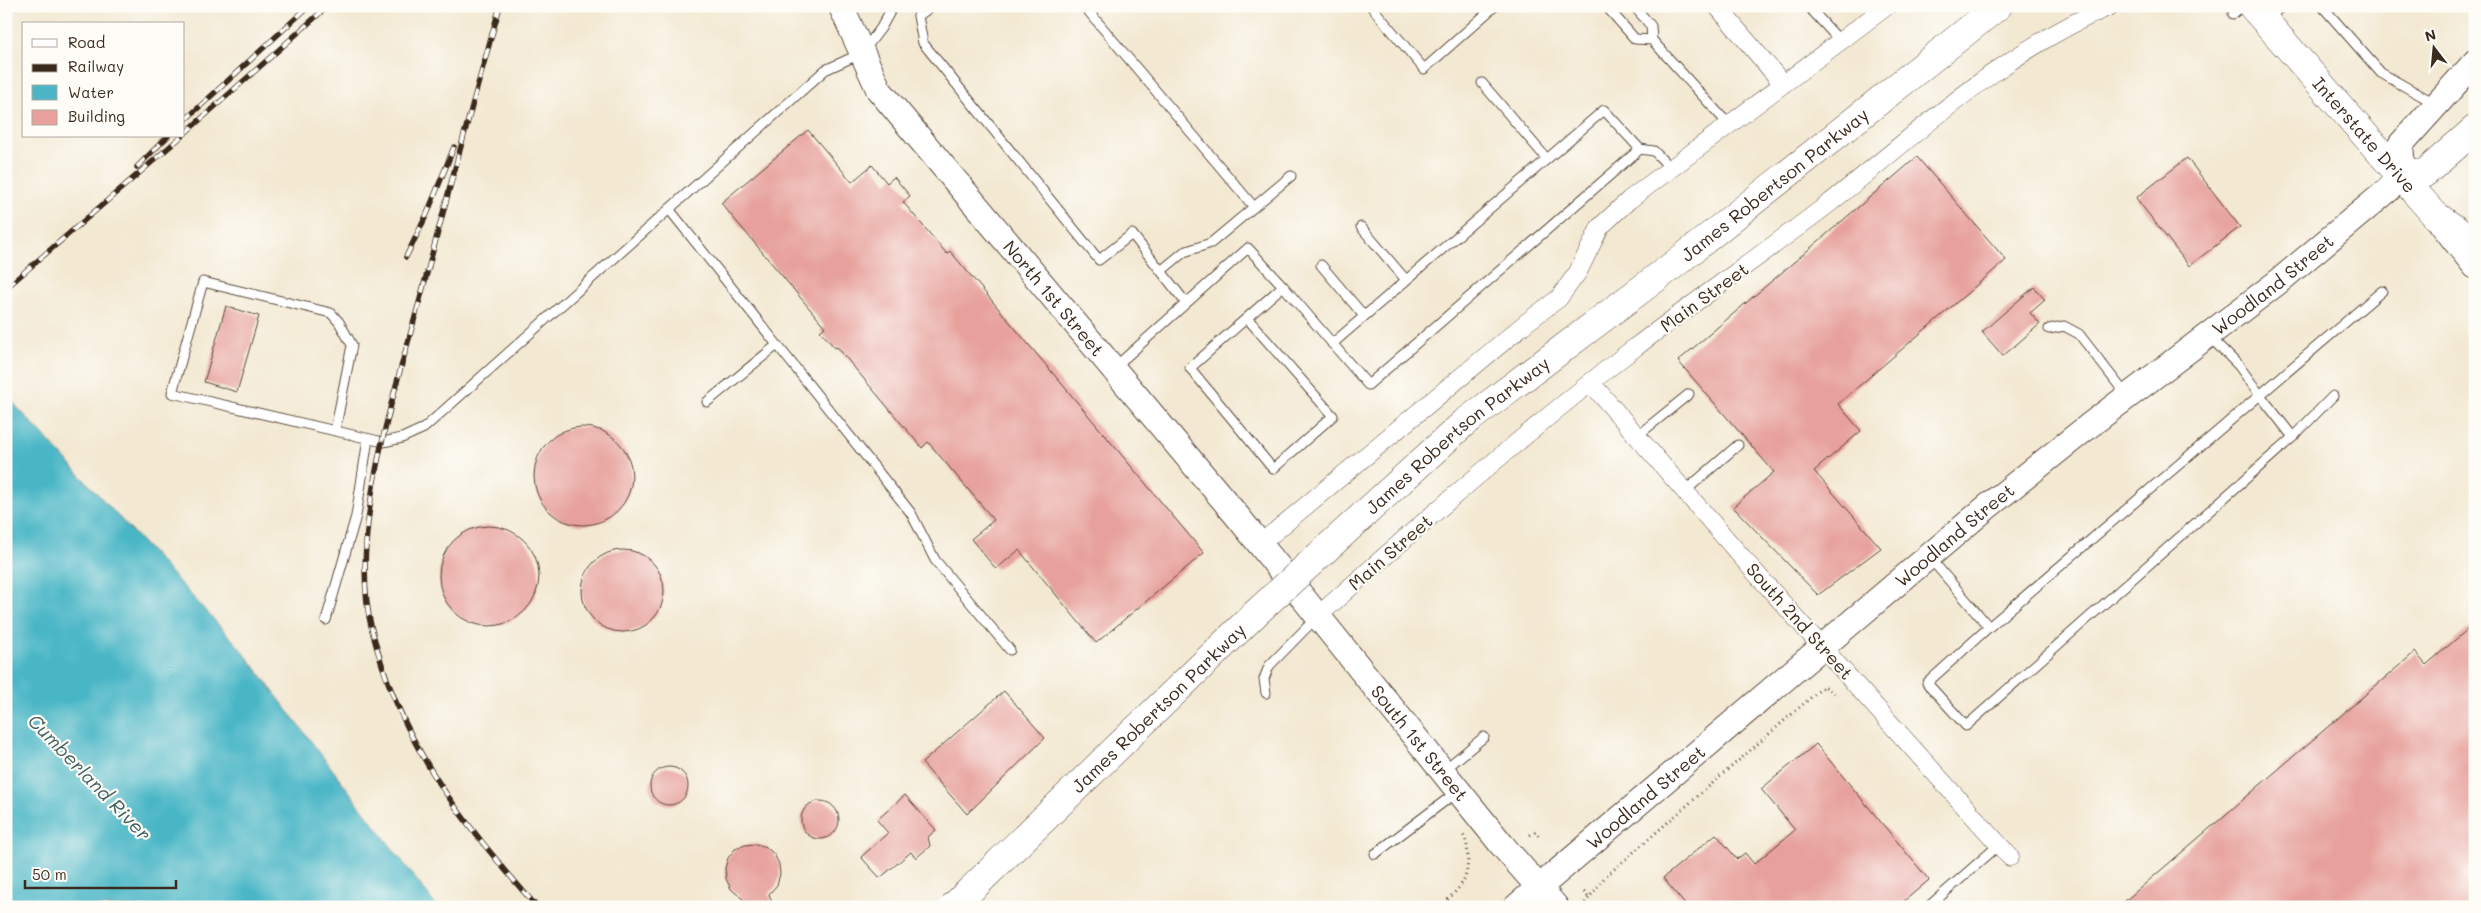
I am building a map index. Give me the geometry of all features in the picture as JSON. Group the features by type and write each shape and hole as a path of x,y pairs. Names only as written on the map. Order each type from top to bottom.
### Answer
{"main road":[{"name":"North 1st Street","path":"841,6 879,90 1287,578"},
{"name":"James Robertson Parkway","path":"953,907 1256,612 1464,423 1676,263 1998,6"},
{"name":"Interstate Drive","path":"2258,12 2402,175 2475,266"},
{"path":"2475,62 2401,144 2402,175 2425,173 2475,129"},
{"name":"Woodland Street","path":"1516,907 1928,556 2026,475 2308,259 2388,190 2402,175"},
{"path":"2435,215 2475,243"},
{"name":"South 1st Street","path":"1287,578 1442,771 1448,798 1556,907"}],"street":[{"path":"1717,6 1783,84"},
{"path":"1260,544 1526,322 1559,298 1578,272 1600,227 1629,200 1887,6"},
{"name":"Main Street","path":"1318,616 1404,538 1591,384 1819,210 1994,71 2048,36 2110,6"},
{"name":"South 2nd Street","path":"1591,384 1684,491 2005,850"}],"lane":[{"path":"335,431 352,345 339,322 331,313 203,282 172,393 368,439 383,442 402,438 424,428 825,70 862,53 881,28 893,6"},
{"path":"932,6 918,16 923,43 1099,260 1132,234 1186,303"},
{"path":"1084,6 1254,207"},
{"path":"1371,6 1424,69 1495,6"},
{"path":"1606,6 1635,39 1652,40"},
{"path":"1634,6 1651,26 1652,40 1729,125"},
{"path":"1808,6 1840,42"},
{"path":"2242,6 2258,12"},
{"path":"2322,6 2381,73 2436,104"},
{"path":"1482,83 1547,159"},
{"path":"1332,344 1604,110 1640,149 1654,151 1671,169"},
{"path":"1113,369 1248,248 1368,385 1640,149"},
{"path":"1161,271 1184,252 1210,244 1291,176"},
{"path":"669,209 911,513 935,560 1010,650"},
{"path":"1361,228 1406,280"},
{"path":"1321,265 1364,316"},
{"path":"1247,318 1333,416 1273,469 1190,368 1283,286"},
{"path":"2333,396 2292,437 1966,726 1927,683 1989,627 2382,291"},
{"path":"2049,329 2064,326 2079,334 2128,396"},
{"path":"2209,336 2239,366 2292,437"},
{"path":"707,402 777,345"},
{"path":"1637,436 1689,394"},
{"path":"326,620 356,516 368,439"},
{"path":"1684,491 1738,445"},
{"path":"1928,556 1989,627"},
{"path":"1266,693 1264,679 1269,666 1318,616"},
{"path":"1442,771 1484,737"},
{"path":"1375,854 1448,798"},
{"path":"1928,907 2005,850"}],"path":[{"path":"1588,907 1585,903 1604,878 1824,686 1836,693 1843,701"},
{"path":"1441,907 1464,881 1470,857 1465,838 1448,798"},
{"path":"1530,835 1535,832 1541,838"},
{"path":"1584,892 1589,898"}],"water":[{"name":"Cumberland River","path":"6,395 241,649 437,907 6,907"}],"building":[{"path":"808,130 852,182 872,165 887,183 894,177 910,196 903,202 947,254 950,251 1204,553 1096,643 1019,550 996,569 971,539 994,520 928,442 922,448 837,347 835,348 820,331 825,327 721,203"},
{"path":"1917,157 2006,260 1838,404 1861,431 1814,471 1881,548 1818,595 1733,507 1774,472 1678,361"},
{"path":"2187,158 2240,227 2189,266 2136,198"},
{"path":"2034,287 2045,300 2030,313 2040,324 2003,356 1982,332"},
{"path":"226,306 259,316 237,392 204,382"},
{"path":"583,427 593,428 610,435 624,449 631,466 631,486 624,503 610,517 593,524 583,525 573,524 556,517 542,503 535,486 534,476 535,466 542,449 556,435 573,428"},
{"path":"489,526 508,529 525,540 536,557 539,576 536,595 525,612 508,623 489,626 470,623 453,612 442,595 439,576 442,557 453,540 470,529"},
{"path":"623,550 639,553 652,562 661,575 664,591 661,607 652,620 639,629 623,632 607,629 594,620 585,607 582,591 585,575 594,562 607,553"},
{"path":"2475,623 2475,902 2468,907 2118,907 2415,652 2426,665"},
{"path":"1004,691 1045,738 967,814 922,763"},
{"path":"1816,744 1929,880 1897,907 1687,907 1663,878 1716,834 1737,859 1745,853 1754,864 1795,830 1761,789"},
{"path":"669,767 683,772 688,786 683,800 669,805 655,800 650,786 655,772"},
{"path":"905,795 936,830 928,837 930,846 916,858 911,852 880,878 861,857 888,833 877,820"},
{"path":"820,801 834,806 839,820 834,834 820,839 806,834 801,820 806,806"},
{"path":"756,844 766,847 774,854 779,864 780,874 777,885 769,894 774,907 752,907 731,889 726,879 725,868 728,858 735,849 745,845"}],"railway":[{"path":"185,120 309,6"},
{"path":"185,133 328,6"},
{"path":"500,6 388,416 370,506 366,550 366,592 372,630 384,672 399,710 417,745 436,779 459,811 483,843 537,907"},
{"path":"137,167 166,138"},
{"path":"6,288 180,138"},
{"path":"406,257 427,214 454,147"}]}
